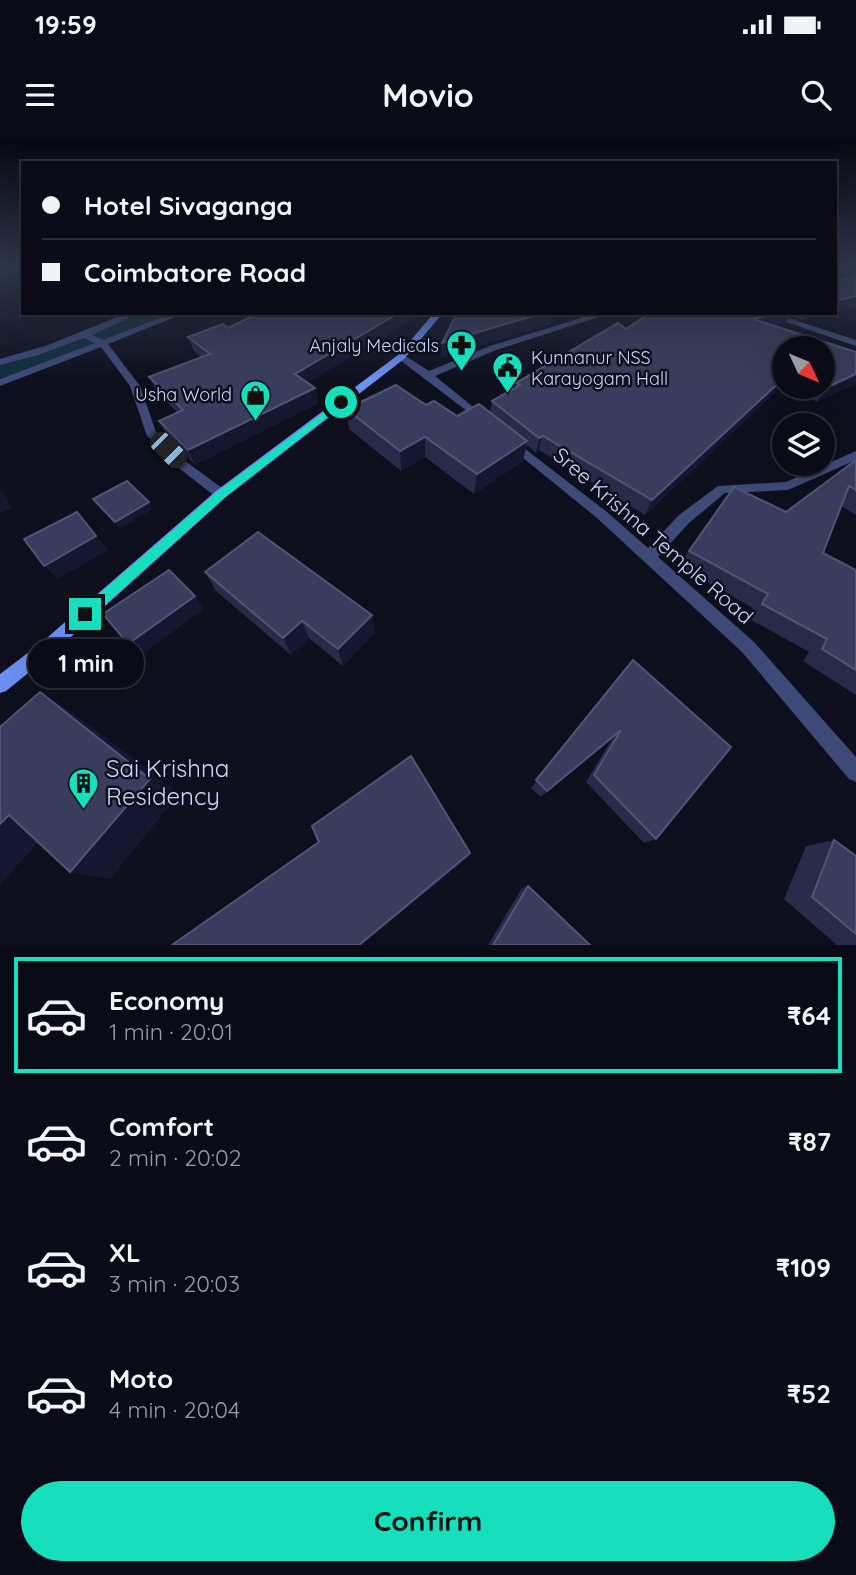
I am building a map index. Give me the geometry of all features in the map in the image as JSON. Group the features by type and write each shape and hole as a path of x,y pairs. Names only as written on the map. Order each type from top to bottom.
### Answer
{"main road":[{"path":"0,685 47,648 221,494 401,356 437,315"}],"street":[{"path":"0,362 20,358 130,315"},
{"path":"0,383 176,315"},
{"path":"428,375 493,348 600,315"},
{"path":"770,315 856,344"},
{"path":"84,334 103,344 135,386 151,433 184,467 221,494"},
{"name":"Sree Krishna Temple Road","path":"401,356 601,515 748,647 856,772"},
{"path":"649,557 684,519 722,489 788,486 856,455"}],"building":[{"path":"255,315 396,315 295,374 315,388 188,450 159,421 183,410 149,377 210,354 188,337 223,324 228,328"},
{"path":"456,315 536,315 442,343"},
{"path":"647,315 771,315 753,319 806,336 772,336 772,389 652,500 543,436 539,438 492,401 520,385 516,383 618,323 626,329"},
{"path":"835,345 856,352 856,374 835,384"},
{"path":"396,385 426,405 434,401 457,416 479,404 527,441 477,474 425,437 400,451 346,409"},
{"path":"856,460 856,490 849,486 823,553 856,570 856,670 822,649 827,639 762,604 768,594 689,551 734,487 786,512"},
{"path":"127,481 149,502 115,522 93,499"},
{"path":"77,512 96,536 44,566 24,539"},
{"path":"258,532 372,615 338,649 302,621 283,638 205,572"},
{"path":"169,570 195,596 128,644 103,614"},
{"path":"633,660 731,747 656,839 594,775 621,730 547,791 536,780"},
{"name":"Sai Krishna Residency","path":"40,692 150,779 70,872 9,815 0,824 0,727"},
{"path":"411,756 470,853 359,945 172,945 319,842 312,826"},
{"path":"834,840 856,856 856,934 812,897"},
{"path":"528,886 590,945 493,945"}],"waterway":[{"path":"0,369 36,361 152,315"}],"place":[{"name":"Anjaly Medicals","path":"462,373"},
{"name":"Kunnanur NSS Karayogam Hall","path":"508,395"},
{"name":"Usha World","path":"255,422"},
{"name":"Sai Krishna Residency","path":"83,810"}],"route":[{"path":"85,614 221,494 341,402"}]}
